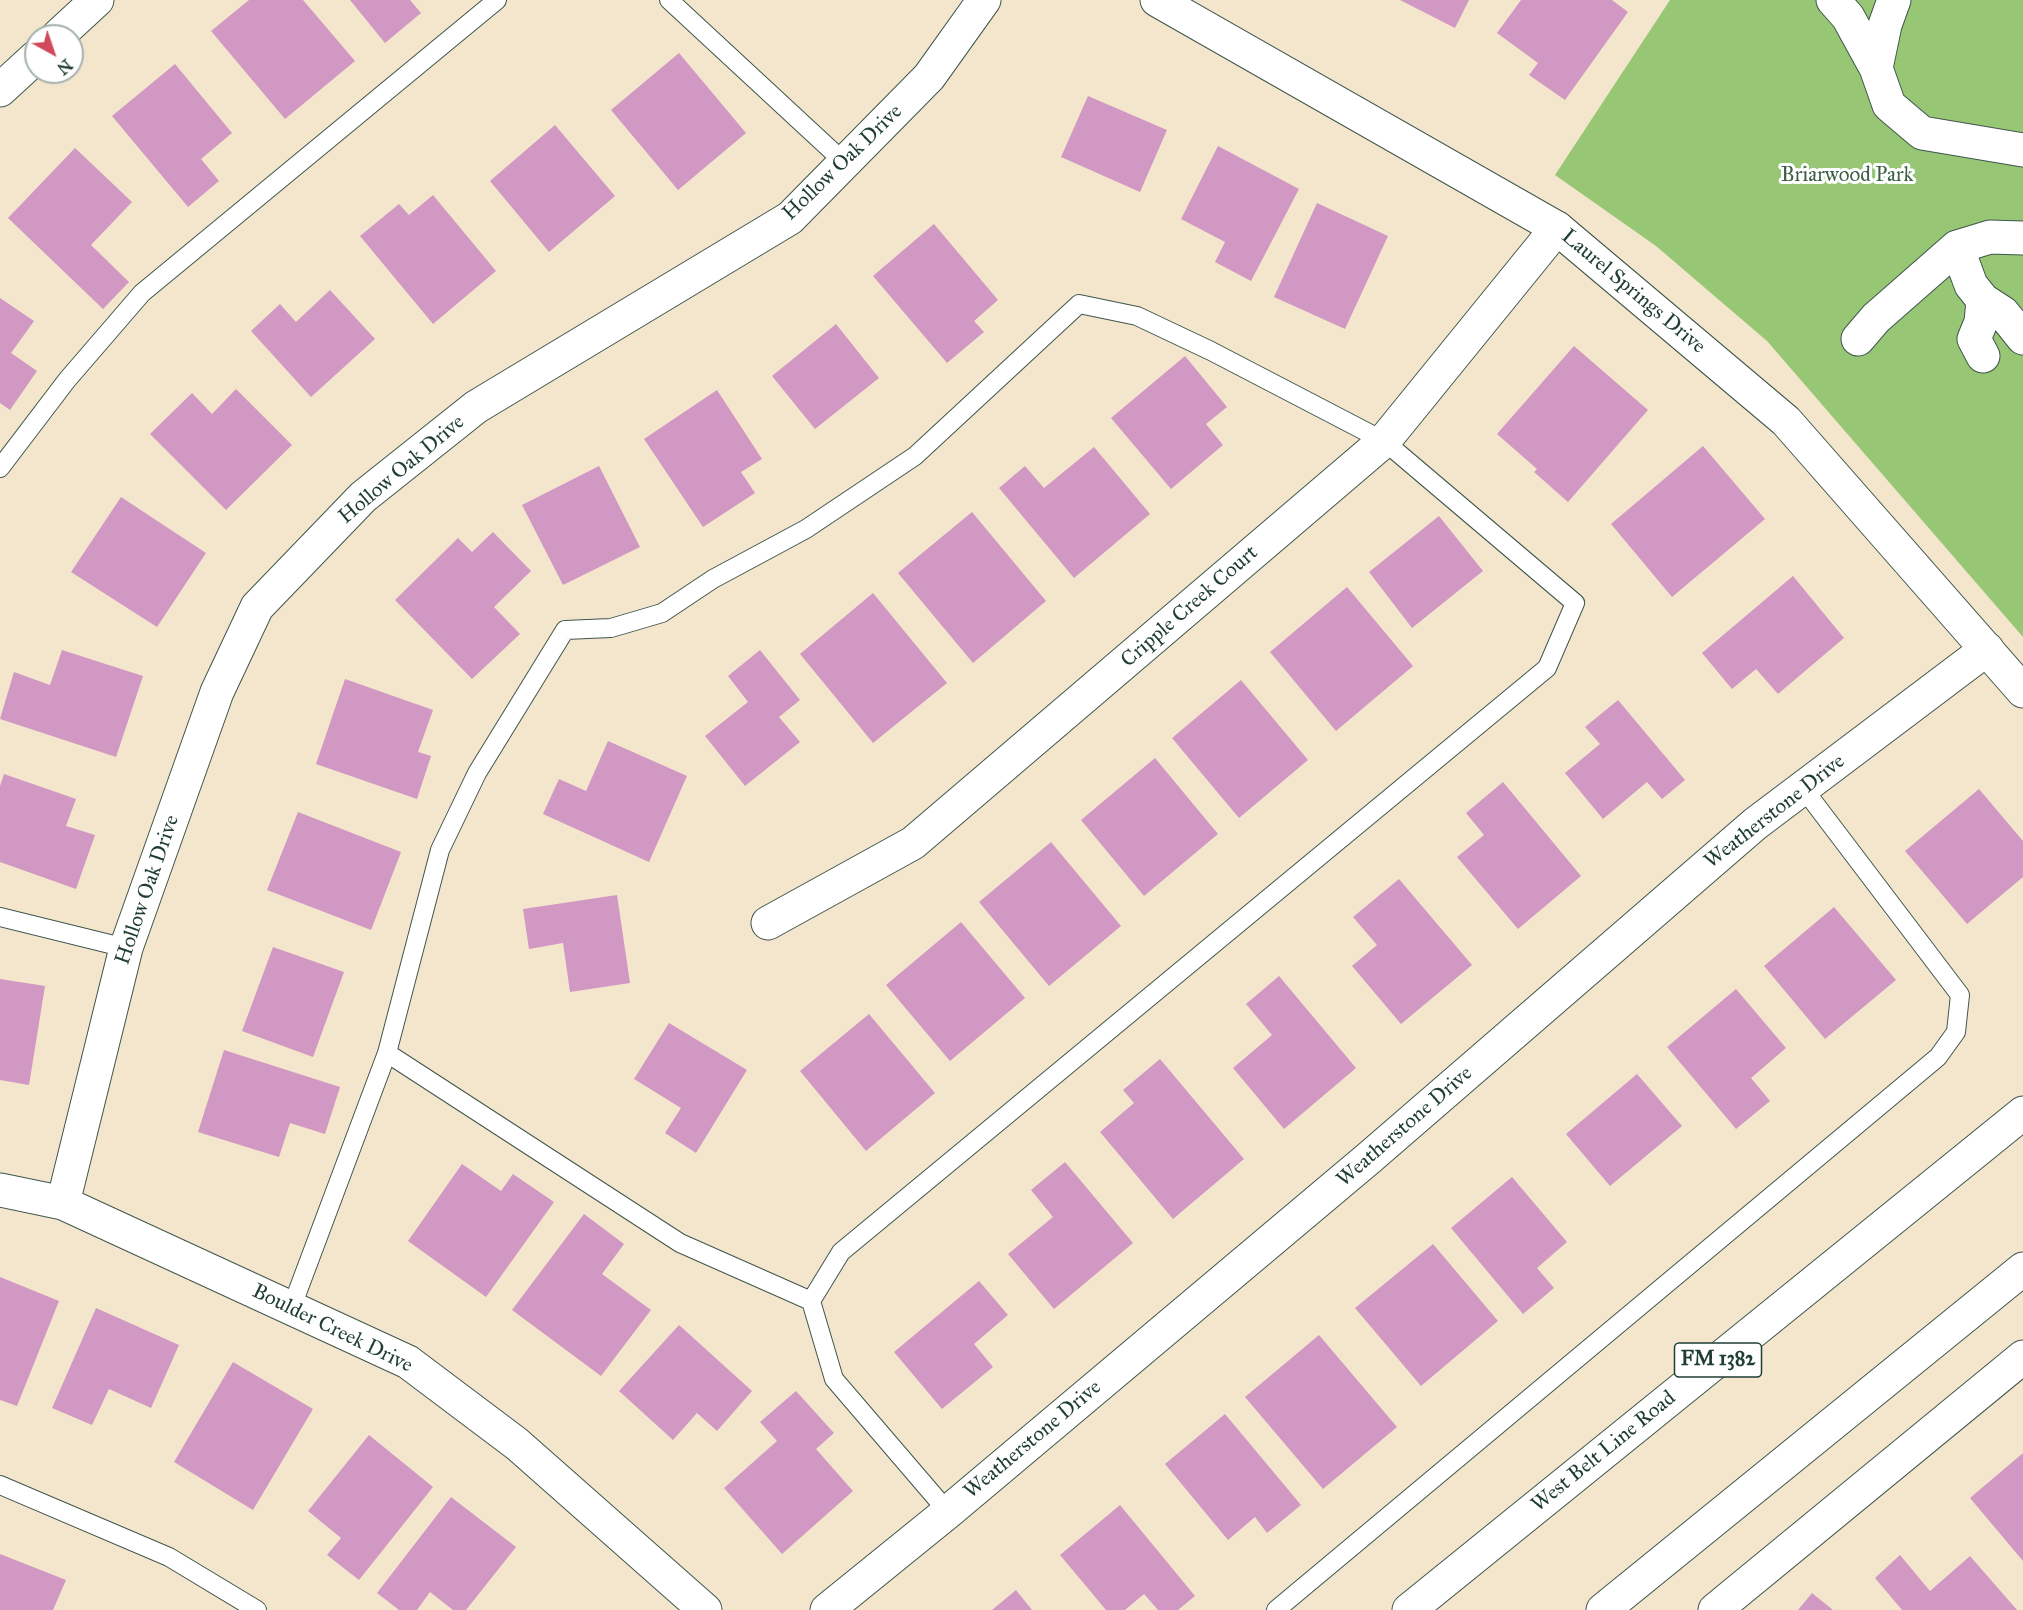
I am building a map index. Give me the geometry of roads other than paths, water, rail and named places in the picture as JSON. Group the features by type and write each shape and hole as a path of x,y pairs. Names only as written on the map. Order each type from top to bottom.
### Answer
{"street":[{"path":"71,24 97,0"},
{"name":"Hollow Oak Drive","path":"63,1203 126,948 217,692 257,607 363,497 476,407 789,218 930,77 984,0"},
{"name":"Laurel Springs Drive","path":"1157,0 1557,228 1786,421 2023,691"},
{"path":"1833,0 1848,17 1876,68 1889,105 1922,133 2023,150"},
{"path":"1876,68 1885,25 1894,0"},
{"path":"0,90 24,68"},
{"name":"Cripple Creek Court","path":"768,923 913,843 1384,441 1557,228"},
{"path":"1858,339 1876,318 1957,248 1990,237 2023,238"},
{"path":"1957,248 1971,285 1983,300 2003,313 2023,338"},
{"path":"1983,300 1981,322 1974,339 1983,356"},
{"name":"Weatherstone Drive","path":"827,1610 948,1512 1359,1166 1755,824 1987,649"},
{"name":"West Belt Line Road","path":"1409,1610 2023,1113"},
{"name":"Boulder Creek Drive","path":"0,1190 63,1203 408,1362 517,1444 705,1610"},
{"path":"1603,1610 2023,1269"},
{"path":"1715,1610 2023,1357"}],"lane":[{"path":"0,468 67,380 142,293 278,184 497,0"},
{"path":"669,0 845,163"},
{"path":"291,1308 387,1053 440,850 477,773 565,630 611,628 662,613 713,579 806,529 915,456 1079,304 1137,316 1211,351 1384,441 1575,603 1547,668 841,1252 811,1301 834,1379 948,1512"},
{"path":"1276,1610 1938,1057 1956,1032 1960,994 1803,788"},
{"path":"0,917 126,948"},
{"path":"387,1053 680,1243 811,1301"},
{"path":"0,1485 169,1557 257,1610"}],"park label":[{"name":"Briarwood Park","path":"1847,176"}]}
